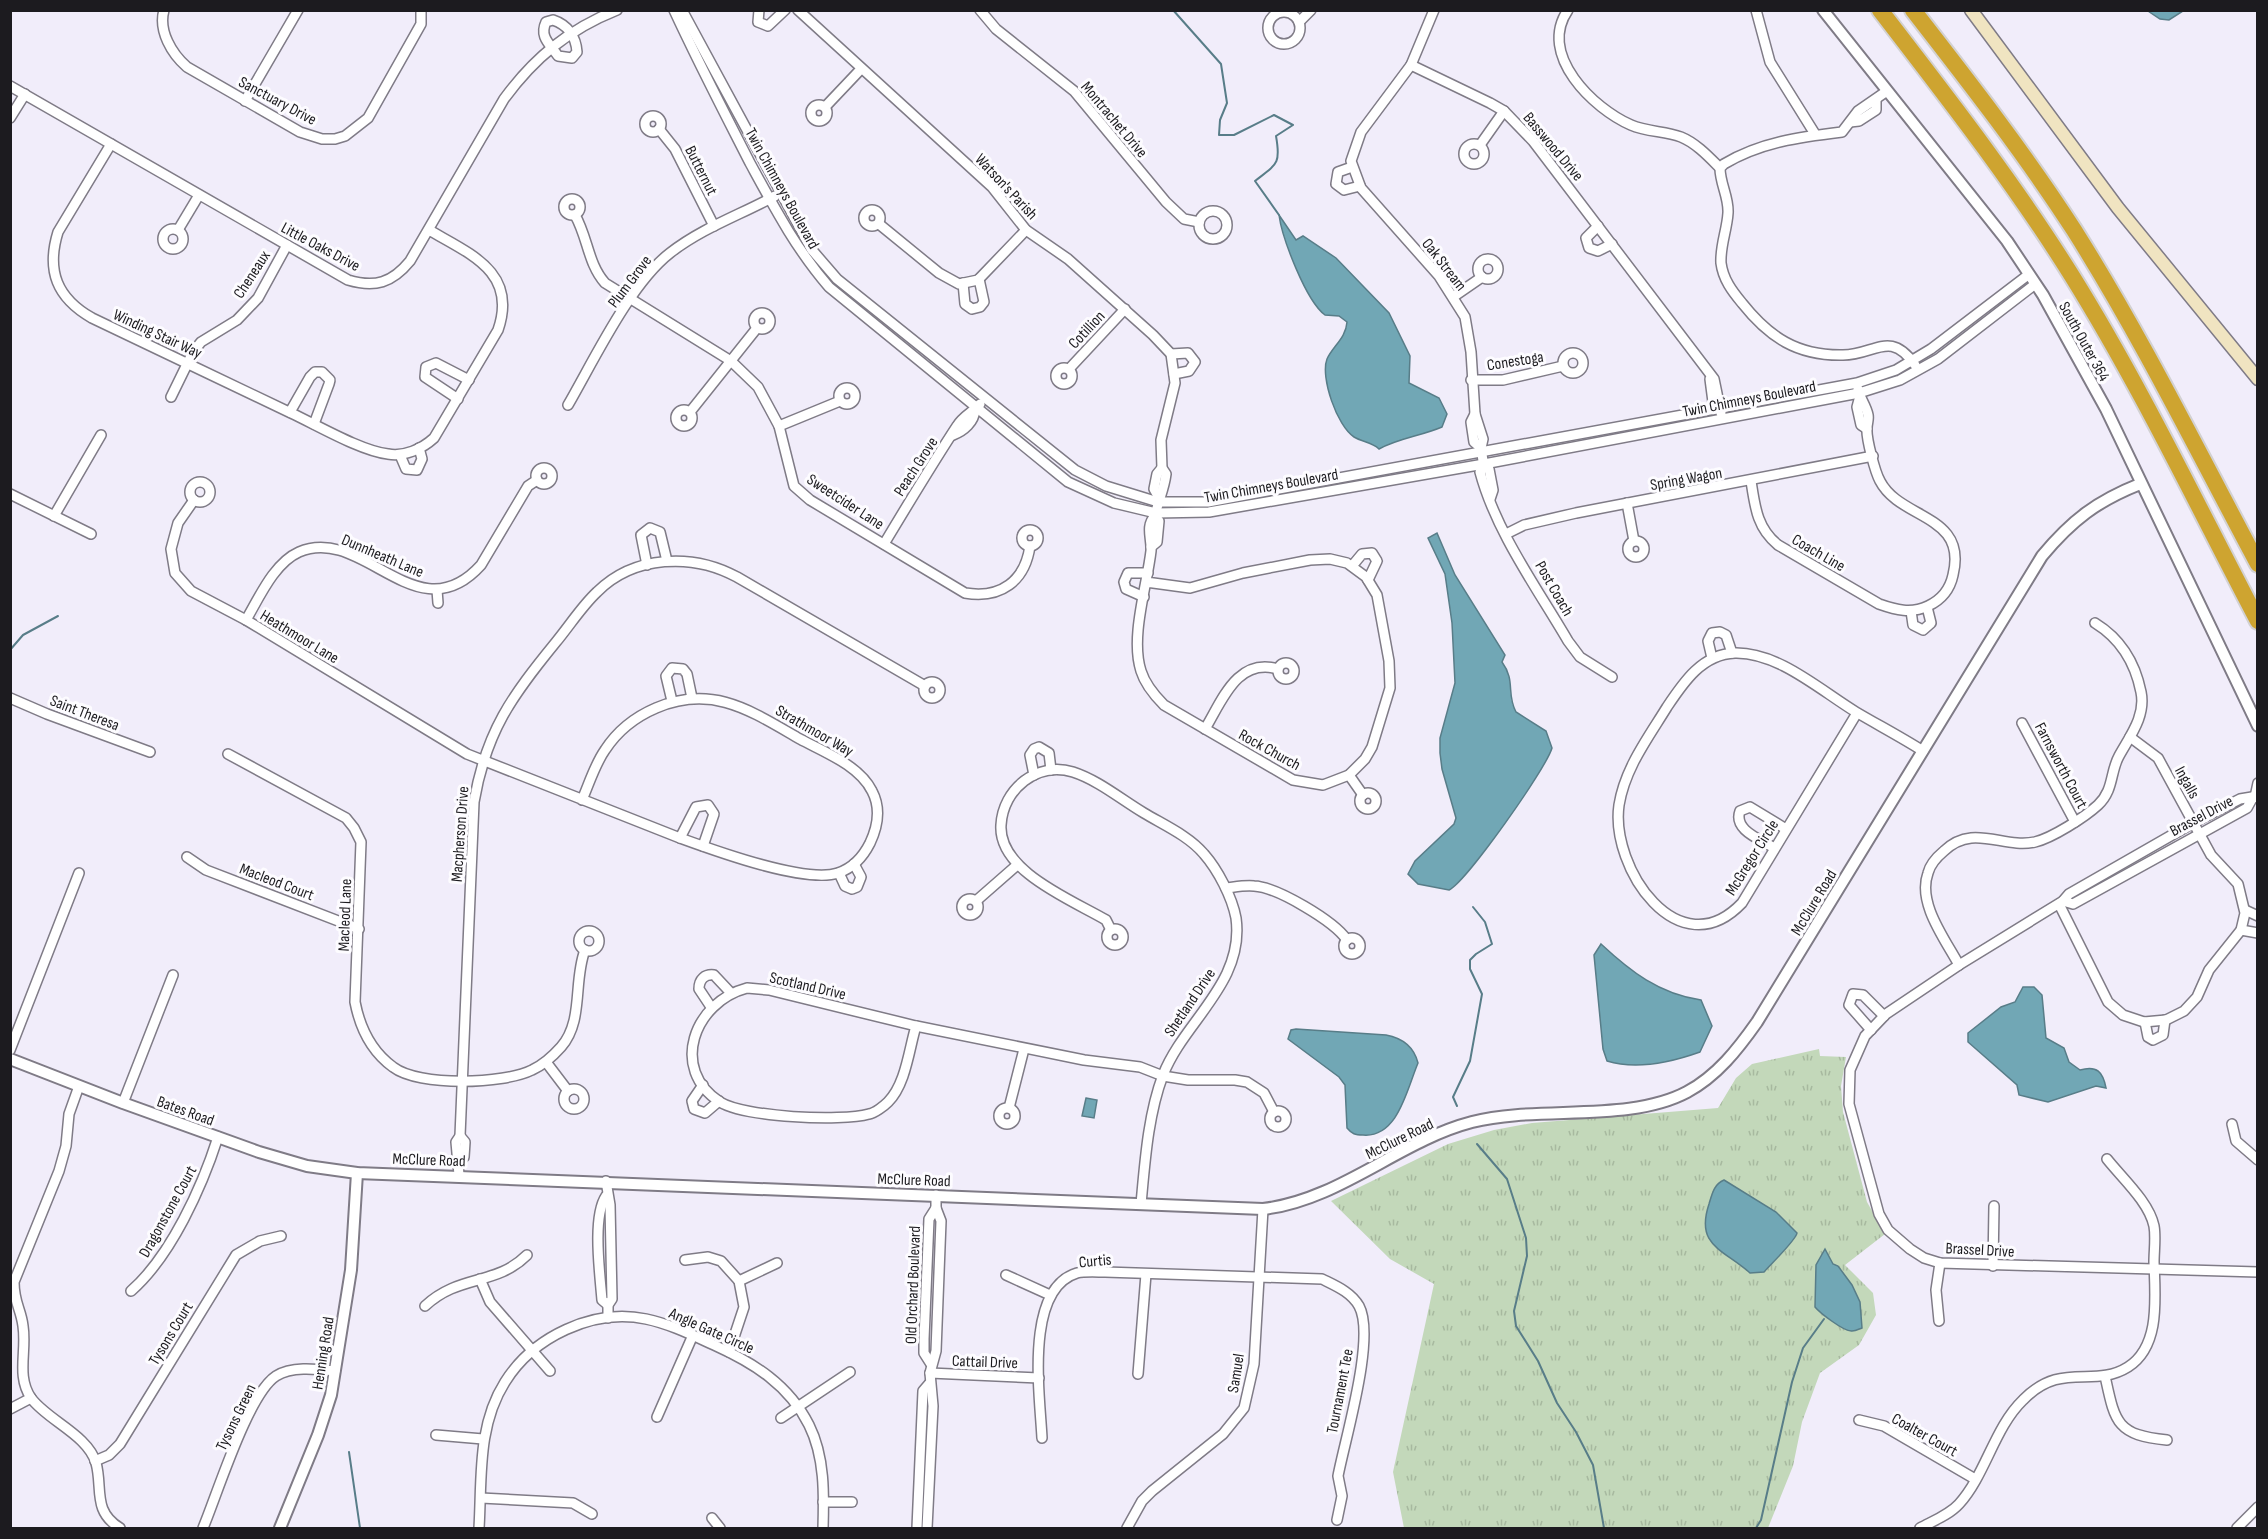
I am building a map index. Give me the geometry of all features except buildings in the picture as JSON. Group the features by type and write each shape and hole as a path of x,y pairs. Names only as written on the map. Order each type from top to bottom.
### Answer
{"highway":[{"path":"1880,10 1994,159 2073,278 2141,395 2258,621"},
{"path":"1913,10 2007,132 2079,239 2155,368 2258,564"}],"main road":[{"path":"1971,10 2118,208 2258,379"}],"street":[{"path":"245,101 298,10"},
{"name":"Sanctuary Drive","path":"161,12 165,32 175,57 187,67 300,132 322,139 345,136 368,118 421,24 421,10"},
{"name":"Little Oaks Drive","path":"10,86 348,280 365,285 381,284 399,274 429,230 504,99 526,70 551,46 570,33 617,10"},
{"name":"Twin Chimneys Boulevard","path":"674,10 711,89 770,199 802,256 829,287 1068,482 1114,503 1156,515 1209,512 1484,465 1858,391 1900,380 1938,359 2034,285"},
{"name":"Twin Chimneys Boulevard","path":"682,10 812,250 837,279 1074,470 1106,486 1158,499 1208,502 1719,406 1858,391 1931,349 2028,275"},
{"path":"759,10 758,22 768,26 785,10"},
{"name":"Watson's Parish","path":"798,10 992,187 1026,230 1068,259 1125,309 1171,354 1188,353 1193,357 1195,362 1189,371 1174,374"},
{"name":"Montrachet Drive","path":"980,10 996,29 1074,91 1166,202 1184,219 1199,222"},
{"path":"1299,22 1311,10"},
{"path":"1360,186 1344,190 1336,184 1338,172 1352,167 1354,148 1361,132 1411,65 1434,10"},
{"path":"1568,10 1563,23 1561,43 1565,65 1574,80 1619,119 1634,127 1681,137 1696,146 1720,168 1728,213 1722,251 1724,274 1728,285 1759,325 1777,339 1820,354 1845,355 1891,345 1903,351 1918,370"},
{"path":"1756,10 1770,62 1783,87 1815,134"},
{"name":"South Outer 364","path":"1823,10 2007,241 2034,285 2043,295 2106,410 2258,726"},
{"path":"553,20 560,22 570,33 576,43 577,52 572,58 558,56 551,46 542,30 546,22 553,20"},
{"name":"Basswood Drive","path":"1411,65 1504,111 1533,141 1703,364 1710,377 1714,379 1720,399 1722,418"},
{"path":"825,107 861,69"},
{"path":"1720,168 1758,147 1815,134 1842,132 1850,122 1859,121 1876,110 1876,100 1887,91"},
{"path":"10,118 25,94"},
{"path":"1480,145 1504,111"},
{"name":"Butternut","path":"659,129 675,149 714,226"},
{"name":"Winding Stair Way","path":"111,144 58,232 51,259 61,291 80,311 377,452 400,455 419,448 434,438 498,330 502,318 503,295 497,280 484,263 429,230"},
{"name":"Oak Stream","path":"1352,167 1360,186 1372,202 1440,276 1467,323 1475,414 1471,422 1474,442 1481,450 1484,465"},
{"name":"Plum Grove","path":"568,405 631,300 648,276 669,254 714,226 780,193"},
{"path":"178,230 199,195"},
{"name":"Sweetcider Lane","path":"575,215 585,235 593,267 605,284 731,361 758,387 779,426 794,486 810,500 961,591 977,595 994,592 1009,585 1025,567 1030,546"},
{"path":"879,224 939,273 963,283 979,279 1026,230"},
{"path":"1598,226 1586,238 1588,248 1598,251 1612,244"},
{"name":"Cheneaux","path":"171,397 186,363 201,342 237,320 258,298 287,245"},
{"path":"1454,297 1482,277"},
{"path":"963,283 965,304 972,309 980,307 984,302 979,279"},
{"name":"Cotillion","path":"1069,369 1125,309"},
{"path":"690,412 757,328"},
{"path":"1156,515 1158,499 1164,491 1166,474 1162,468 1161,440 1175,383 1171,354"},
{"path":"458,399 429,382 425,377 426,367 436,363 469,380"},
{"name":"Conestoga","path":"1471,380 1503,380 1563,366"},
{"path":"291,412 310,377 315,372 322,372 330,380 314,424"},
{"name":"Coach Line","path":"1751,481 1758,522 1773,542 1879,604 1898,611 1911,611 1927,607 1945,594 1952,579 1956,558 1950,540 1937,523 1894,498 1881,483 1867,429 1861,425 1857,407 1858,391"},
{"name":"Peach Grove","path":"884,544 929,467 953,435 962,432 974,418 976,409 985,399"},
{"path":"779,426 840,401"},
{"path":"54,516 100,435"},
{"name":"Winding Stair Way","path":"400,455 406,469 417,470 422,459 419,448"},
{"name":"Spring Wagon","path":"1506,534 1524,525 1627,503 1874,456"},
{"name":"Post Coach","path":"1484,465 1489,469 1493,490 1490,499 1506,534 1580,657 1611,677"},
{"name":"Dunnheath Lane","path":"246,620 275,572 299,552 313,548 341,551 416,587 436,590 450,588 471,576 481,566 528,486 537,480"},
{"name":"McClure Road","path":"357,1173 459,1175 1263,1209 1283,1206 1310,1197 1435,1137 1471,1123 1515,1114 1637,1107 1686,1092 1720,1068 1757,1022 2042,556 2066,527 2097,503 2140,484"},
{"path":"10,494 90,534"},
{"name":"Heathmoor Lane","path":"194,500 178,523 171,549 175,573 191,591 246,620 425,730 483,760"},
{"path":"1627,503 1634,541"},
{"name":"Rock Church","path":"1144,597 1126,589 1124,582 1128,573 1147,577 1190,588 1243,573 1326,559 1352,566 1368,580 1377,595 1391,677 1372,747 1365,759 1349,775 1323,785 1293,780 1164,705 1151,692 1141,670 1137,648 1147,577 1151,547 1157,542 1159,520 1156,515"},
{"path":"647,565 642,536 650,528 660,532 667,561"},
{"path":"1352,566 1362,554 1372,553 1377,561 1368,580"},
{"name":"Macpherson Drive","path":"459,1175 459,1162 464,1157 465,1142 460,1136 474,802 483,760 498,720 517,690 597,592 627,572 647,565 667,561 695,561 724,570 925,686"},
{"name":"Dunnheath Lane","path":"436,590 438,603"},
{"path":"1911,611 1913,625 1918,630 1923,630 1931,623 1927,607"},
{"path":"1959,965 1928,906 1924,892 1928,872 1940,855 1956,841 1975,836 2036,842 2074,822 2098,805 2110,790 2117,759 2141,711 2142,697 2137,674 2130,659 2113,635 2095,623"},
{"path":"1712,658 1708,641 1709,637 1716,632 1726,635 1732,653"},
{"name":"McGregor Circle","path":"1857,713 1742,903 1731,915 1704,926 1676,920 1663,912 1632,875 1622,851 1618,826 1619,806 1625,780 1640,750 1684,681 1712,658 1732,653 1750,655 1777,663 1923,751"},
{"path":"1204,729 1241,674 1256,666 1278,669"},
{"path":"672,701 666,676 672,668 683,669 687,674 692,698"},
{"name":"Saint Theresa","path":"10,698 150,752"},
{"name":"Strathmoor Way","path":"483,760 582,800 680,838 791,871 819,875 839,873 866,853 878,822 872,791 854,770 752,711 723,700 692,698 672,701 635,718 620,730 603,752 582,800"},
{"name":"Farnsworth Court","path":"2022,723 2074,822"},
{"name":"Ingalls","path":"2061,903 2108,1002 2123,1015 2145,1022 2165,1020 2184,1011 2197,997 2209,970 2241,930 2245,910 2238,884 2211,855 2157,758 2130,737"},
{"path":"1034,775 1030,755 1034,749 1039,747 1049,753 1051,770"},
{"name":"Macleod Lane","path":"228,754 337,813 354,828 361,842 355,1002 360,1027 372,1045 394,1068 414,1077 463,1080 507,1078 532,1070 546,1062"},
{"name":"Shetland Drive","path":"1016,866 1004,847 1000,826 1012,790 1034,775 1051,770 1074,772 1185,838 1204,854 1226,888 1236,918 1232,962 1223,983 1187,1032 1163,1076 1147,1144 1141,1204"},
{"path":"1349,775 1364,795"},
{"name":"Brassel Drive","path":"2061,903 2073,904 2247,808 2256,797 2258,783"},
{"name":"Brassel Drive","path":"2256,797 2240,799 2193,823 2069,894 2061,903 1959,965 1884,1016 1870,1030 1850,1070 1849,1096 1877,1210 1888,1230 1924,1258 1940,1263 1993,1266 2258,1272"},
{"path":"680,838 696,807 708,805 714,814 703,846"},
{"path":"1774,848 1739,825 1737,819 1740,811 1750,807 1786,829"},
{"name":"Macleod Court","path":"186,857 206,870 359,929"},
{"path":"839,873 845,886 852,889 857,887 861,877 854,864"},
{"path":"976,901 1016,866 1106,921 1111,930"},
{"path":"10,1050 79,873"},
{"path":"1226,888 1256,886 1295,902 1338,926 1347,940"},
{"path":"2245,910 2258,916"},
{"path":"2241,930 2258,933"},
{"path":"568,1091 546,1062 566,1041 574,1023 579,966 585,950"},
{"path":"711,1007 699,989 702,978 708,974 714,975 730,992 711,1007 699,1022 692,1047 696,1072 703,1085 719,1101 750,1113 826,1117 870,1114 887,1103 899,1086 916,1026"},
{"path":"123,1103 173,975"},
{"name":"Scotland Drive","path":"730,992 747,988 768,990 916,1026 1024,1048 1140,1067 1163,1076 1188,1080 1223,1079 1246,1082 1264,1093 1274,1112"},
{"path":"1870,1030 1849,1005 1853,994 1863,995 1884,1016"},
{"name":"Ingalls","path":"2145,1022 2148,1037 2154,1040 2163,1035 2165,1020"},
{"path":"1009,1108 1024,1048"},
{"name":"Bates Road","path":"10,1059 218,1137 307,1166 357,1173"},
{"path":"703,1085 692,1101 694,1109 705,1113 719,1101"},
{"path":"79,1086 69,1114 66,1146 59,1172 14,1282 14,1301 23,1325 22,1374 31,1398 78,1438 96,1461 98,1497 105,1511 120,1528"},
{"path":"2232,1124 2236,1140 2258,1160"},
{"name":"Dragonstone Court","path":"131,1292 156,1264 195,1197 218,1137"},
{"path":"1920,1528 1959,1503 1975,1479 2014,1408 2030,1392 2052,1379 2079,1375 2105,1376 2127,1368 2141,1356 2150,1340 2154,1316 2154,1226 2147,1210 2107,1159"},
{"name":"Henning Road","path":"280,1528 318,1435 331,1395 351,1270 357,1173"},
{"path":"606,1181 606,1196 610,1205 612,1299 608,1305 608,1318"},
{"name":"Old Orchard Boulevard","path":"927,1528 933,1406 929,1384 930,1368 924,1353 929,1219 936,1208 936,1195"},
{"path":"1993,1266 1994,1206"},
{"name":"Samuel","path":"1127,1528 1142,1501 1223,1434 1244,1408 1254,1364 1263,1209"},
{"name":"Tysons Court","path":"96,1461 109,1455 120,1444 236,1255 260,1241 281,1236"},
{"path":"425,1306 448,1288 506,1272 527,1255"},
{"path":"685,1260 708,1257 721,1261 739,1281 744,1306 729,1352"},
{"path":"739,1281 777,1263"},
{"path":"1939,1321 1936,1290 1940,1263"},
{"name":"Curtis","path":"1050,1295 1062,1282 1077,1273 1258,1277"},
{"path":"1137,1374 1146,1274"},
{"path":"1006,1275 1050,1295 1044,1310 1040,1333 1039,1378 1042,1438"},
{"name":"Tournament Tee","path":"1258,1277 1322,1279 1344,1290 1360,1307 1364,1324 1364,1354 1338,1476 1342,1496 1337,1520"},
{"path":"480,1279 490,1302 550,1371"},
{"name":"Angle Gate Circle","path":"480,1528 483,1439 490,1413 505,1381 532,1349 546,1339 582,1323 608,1318 644,1319 693,1335 747,1359 767,1374 798,1407 810,1426 817,1446 823,1502 823,1528"},
{"path":"657,1418 693,1335"},
{"name":"Cattail Drive","path":"930,1368 1039,1378"},
{"name":"Tysons Green","path":"203,1528 259,1394 277,1376 306,1369 334,1371"},
{"path":"781,1418 850,1372"},
{"path":"2105,1376 2113,1412 2130,1433 2141,1437 2167,1440"},
{"name":"Old Orchard Boulevard","path":"917,1528 923,1391 929,1384"},
{"path":"10,1409 31,1398"},
{"name":"Coalter Court","path":"1859,1420 1884,1426 1975,1479"},
{"path":"436,1435 483,1439"},
{"path":"481,1498 573,1503 592,1514"},
{"path":"823,1502 852,1502"},
{"path":"2237,1528 2258,1507"},
{"path":"712,1518 720,1528"}],"green space":[{"path":"1819,1049 1820,1056 1846,1057 1841,1086 1843,1112 1867,1202 1885,1234 1845,1265 1873,1293 1876,1315 1859,1345 1820,1373 1802,1422 1793,1466 1768,1528 1404,1528 1393,1472 1434,1284 1390,1259 1331,1201 1448,1144 1494,1130 1532,1123 1718,1108 1736,1078 1752,1064"}],"water":[{"path":"2148,11 2183,11 2169,20 2160,19"},
{"path":"1279,215 1296,240 1303,236 1336,258 1389,313 1410,356 1409,383 1439,398 1447,414 1442,427 1379,449 1354,437 1348,431 1332,401 1325,367 1327,359 1344,333 1347,322 1339,316 1325,315 1310,297 1290,253"},
{"path":"1437,533 1455,575 1505,655 1502,662 1509,675 1516,712 1546,731 1552,748 1536,778 1505,824 1471,867 1449,890 1418,884 1408,874 1415,861 1454,824 1456,818 1442,769 1440,753 1440,738 1455,683 1452,623 1445,574 1428,538"},
{"path":"1601,944 1646,980 1672,993 1701,1000 1712,1026 1700,1052 1654,1064 1630,1065 1607,1061 1603,1049 1594,955"},
{"path":"2023,987 2034,987 2042,995 2046,1038 2064,1048 2069,1062 2080,1070 2091,1068 2098,1071 2106,1088 2096,1086 2048,1102 2019,1095 2017,1085 1968,1042 1968,1033 2001,1007 2015,1002"},
{"path":"1291,1030 1386,1035 1397,1038 1410,1048 1418,1063 1400,1110 1385,1129 1375,1134 1358,1135 1347,1128 1345,1085 1339,1077 1288,1039"},
{"path":"1086,1098 1097,1100 1094,1118 1082,1116"},
{"path":"1724,1180 1776,1212 1797,1233 1764,1272 1750,1273 1721,1252 1709,1238 1706,1218 1709,1204 1712,1193"},
{"path":"1825,1249 1833,1264 1838,1266 1852,1285 1860,1302 1862,1328 1852,1331 1843,1328 1815,1307 1816,1265"}],"waterway":[{"path":"1173,10 1221,64 1227,103 1220,120 1219,135 1234,135 1274,115 1293,125 1276,136 1278,152 1276,163 1255,181 1279,215"},
{"path":"10,650 23,635 58,616"},
{"path":"1457,1106 1453,1097 1470,1061 1482,994 1470,969 1470,960 1492,944 1485,922 1473,907"},
{"path":"1477,1144 1507,1179 1526,1238 1527,1256 1514,1311 1516,1326 1538,1361 1557,1403 1576,1432 1593,1465 1604,1528"},
{"path":"1756,1528 1761,1520 1792,1382 1803,1348 1824,1319"},
{"path":"349,1452 360,1528"}]}
